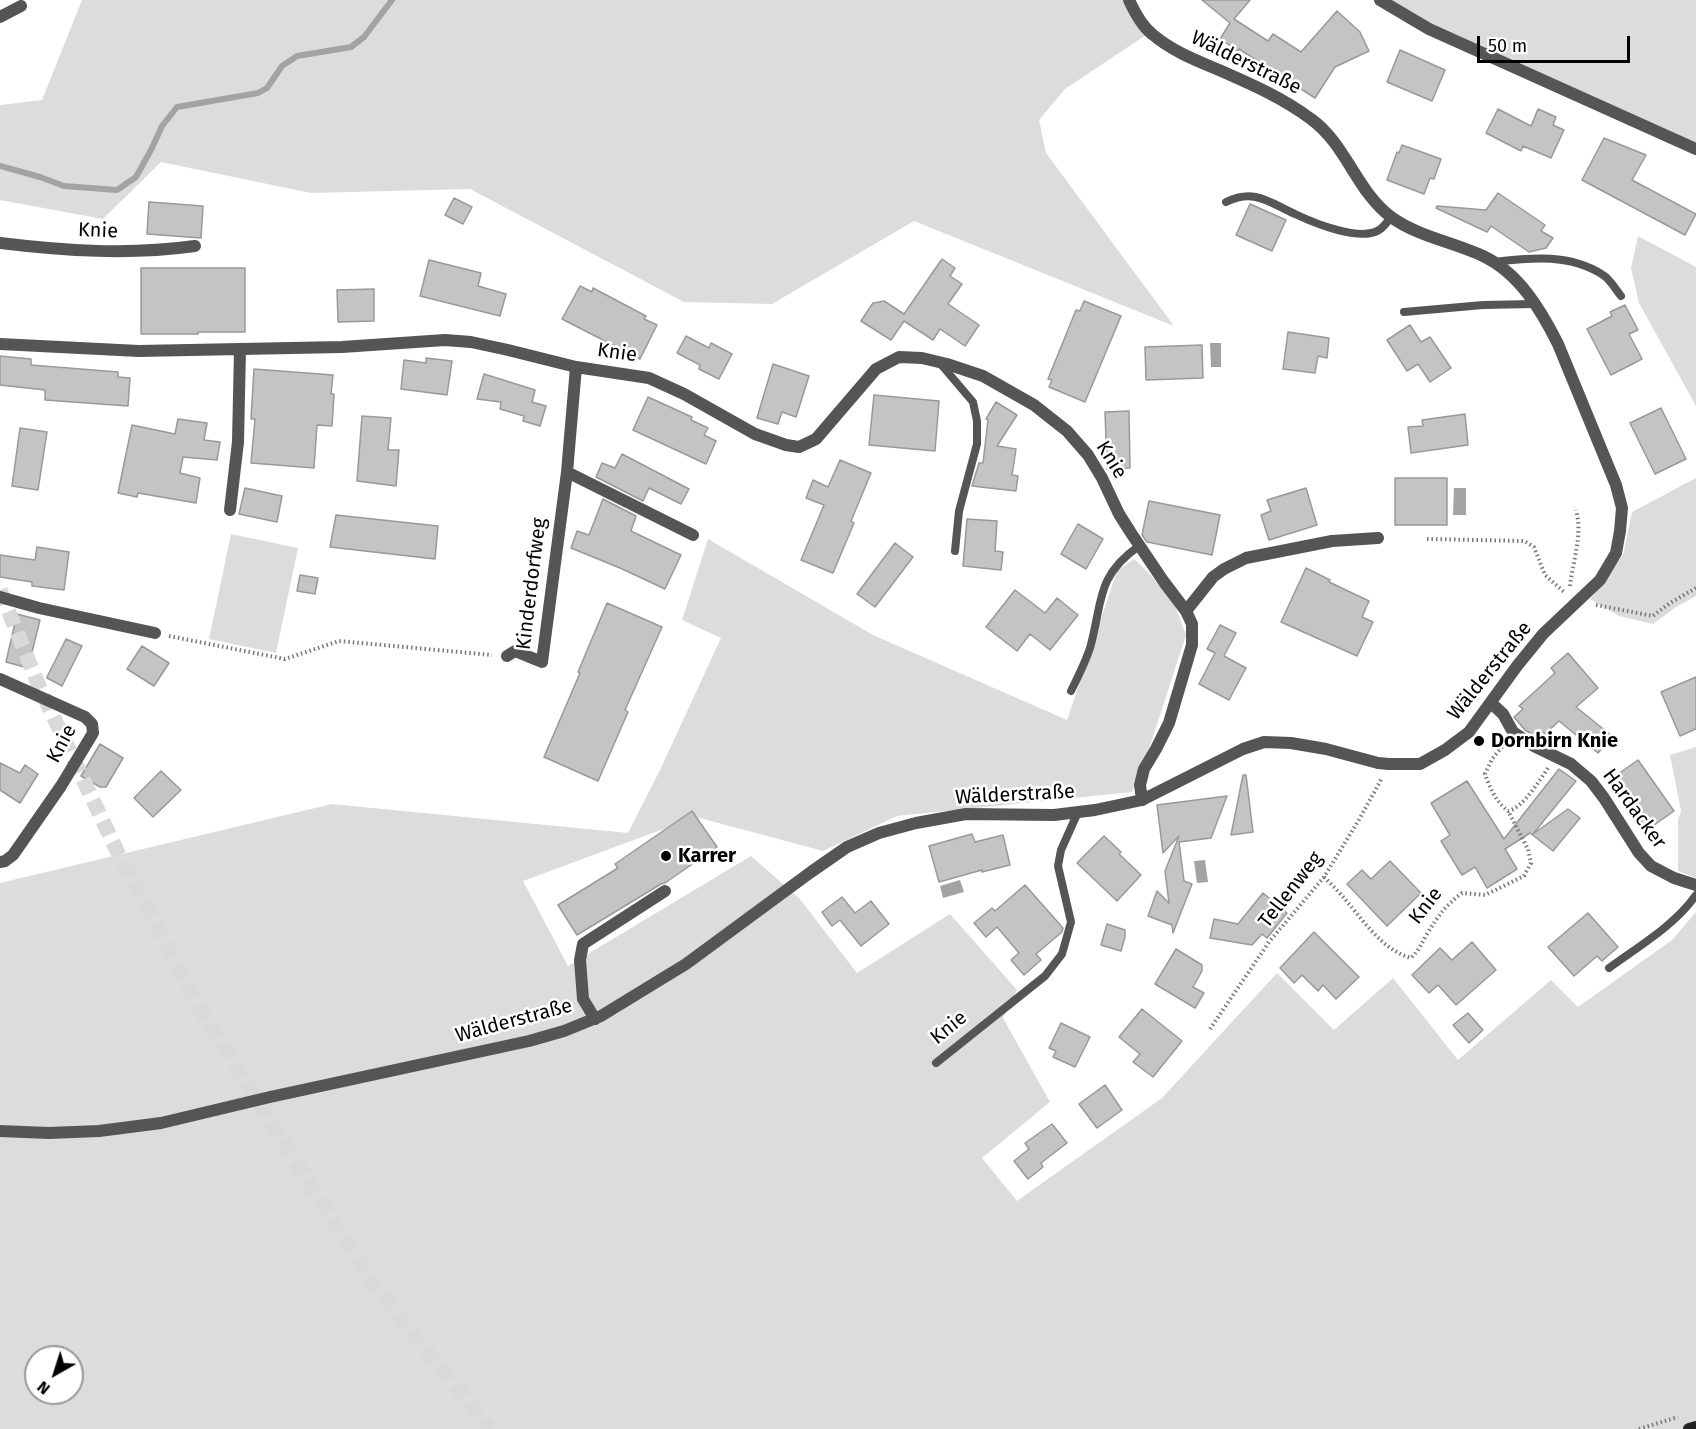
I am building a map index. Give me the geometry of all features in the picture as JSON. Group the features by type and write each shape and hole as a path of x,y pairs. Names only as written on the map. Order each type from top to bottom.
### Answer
{"main road":[{"path":"1689,1429 1696,1427"}],"street":[{"name":"Wälderstraße","path":"0,1131 49,1133 99,1131 161,1123 292,1092 530,1041 564,1031 595,1019 686,964 811,872 847,848 879,833 916,823 966,814 1054,814 1142,800 1243,748 1263,742 1291,743 1326,749 1378,763 1420,764 1445,750 1469,732 1543,634 1575,596 1600,580 1616,553 1622,508 1616,485 1558,344 1535,304 1510,274 1484,256 1423,234 1391,217 1374,201 1328,135 1312,119 1264,90 1179,53 1150,32 1129,0"},
{"path":"1380,0 1429,28 1696,149"},
{"path":"0,17 21,6"},
{"name":"Knie","path":"0,243 116,252 195,246"},
{"name":"Knie","path":"0,344 139,351 342,347 445,340 471,342 576,367 649,378 684,394 755,434 798,447 816,439 876,369 899,357 922,358 982,376 1034,405 1067,431 1088,455 1119,514 1186,611 1192,624 1192,645 1169,723 1144,769 1140,785 1142,800"},
{"path":"230,510 238,442 240,349"},
{"name":"Kinderdorfweg","path":"507,656 515,651 542,662 567,472 576,367"},
{"path":"567,472 693,536"},
{"path":"1186,611 1213,577 1246,558 1332,541 1378,538"},
{"path":"0,597 39,608 155,633"},
{"name":"Knie","path":"0,679 85,717 92,724 93,733 61,786 14,855 0,862"},
{"name":"Hardacker","path":"1491,703 1503,714 1513,732 1534,746 1571,764 1591,781 1639,854 1651,866 1674,878 1696,885"},
{"path":"595,1019 583,999 580,960 583,944 665,891"}],"lane":[{"path":"1226,202 1238,196 1254,196 1274,202 1294,214 1322,225 1364,235 1379,230 1391,217"},
{"name":"Wälderstraße","path":"1492,262 1554,258 1581,264 1605,276 1621,296"},
{"path":"1404,312 1483,305 1535,304"},
{"path":"939,362 974,402 977,421 977,444 959,511 955,551"},
{"path":"1071,691 1090,648 1101,594 1118,562 1139,546"},
{"name":"Knie","path":"936,1063 1044,976 1062,954 1071,922 1058,866 1061,850 1078,812"},
{"path":"1609,968 1664,928 1689,905 1696,895"}],"path":[{"path":"1576,510 1579,521 1577,550 1570,585 1575,596 1588,610 1597,604 1653,616 1696,588"},
{"path":"1427,539 1524,541 1533,547 1550,582 1567,595"},
{"path":"155,633 285,659 339,641 507,656"},
{"name":"Knie","path":"1324,877 1376,935 1401,955 1411,958 1419,950 1446,906 1462,893 1485,895 1524,876 1531,862 1528,849 1508,812 1491,791 1485,774 1492,759 1513,732"},
{"path":"1508,812 1514,810 1531,792 1555,756"},
{"name":"Tellenweg","path":"1210,1029 1269,942 1324,877 1389,764"},
{"path":"1639,1429 1687,1414"}],"shaded area":[{"path":"82,0 1128,0 1149,33 1065,89 1039,120 1046,153 1174,326 914,221 772,304 684,302 470,189 311,193 161,162 103,219 0,200 0,105 42,100"},
{"path":"1383,0 1696,0 1696,146 1469,45"},
{"path":"1638,236 1696,267 1696,406 1639,303 1631,268"},
{"path":"1210,343 1221,343 1221,367 1211,367"},
{"path":"1696,478 1696,596 1653,624 1619,616 1590,599 1623,555 1632,512"},
{"path":"1454,488 1466,488 1466,515 1453,515"},
{"path":"231,534 298,548 276,653 209,639"},
{"path":"708,539 873,635 1067,720 1117,571 1134,559 1174,603 1186,635 1150,746 1132,792 897,816 823,851 696,817 523,881 568,966 751,856 799,898 857,973 950,914 1017,990 1003,1018 1050,1102 982,1158 1017,1201 1162,1098 1277,973 1334,1030 1393,978 1458,1060 1551,980 1578,1007 1672,940 1696,912 1696,1429 0,1429 0,883 332,804 628,833 721,638 682,620"},
{"path":"1696,747 1696,878 1678,871 1678,821 1681,811 1670,755"},
{"path":"1205,860 1208,882 1197,883 1194,861"},
{"path":"960,880 964,892 943,898 940,886"}],"building":[{"path":"1202,0 1250,0 1234,19 1268,41 1273,34 1301,52 1337,11 1360,32 1369,51 1335,67 1315,98 1220,39 1230,23"},
{"path":"1400,50 1445,70 1432,101 1387,82"},
{"path":"1498,109 1531,126 1538,109 1556,117 1553,125 1564,130 1551,158 1523,146 1521,151 1486,133"},
{"path":"1604,138 1646,155 1632,180 1696,214 1685,235 1582,180"},
{"path":"1402,145 1441,159 1434,179 1430,178 1424,194 1387,180 1397,152 1399,153"},
{"path":"1498,193 1545,225 1541,231 1553,238 1546,248 1529,252 1491,226 1487,232 1436,208 1437,206 1486,210"},
{"path":"454,198 472,207 463,224 445,215"},
{"path":"149,202 203,206 201,238 147,234"},
{"path":"1250,204 1286,220 1272,251 1236,235"},
{"path":"942,259 955,268 950,276 962,284 948,304 979,325 965,346 940,329 933,340 904,321 891,340 861,321 873,303 884,301 904,314"},
{"path":"429,260 481,273 478,286 506,294 500,316 420,296"},
{"path":"141,268 245,268 245,332 141,334"},
{"path":"580,286 592,292 593,288 646,316 644,319 657,325 640,359 562,319"},
{"path":"374,289 374,321 338,322 337,290"},
{"path":"1084,301 1121,316 1085,402 1049,387 1052,380 1048,379 1076,310 1080,311"},
{"path":"1625,305 1638,330 1629,334 1642,359 1611,375 1587,329 1612,316 1610,312"},
{"path":"1410,325 1421,342 1430,337 1451,368 1430,382 1418,364 1407,371 1387,340"},
{"path":"1288,332 1329,338 1327,358 1318,356 1315,373 1283,369"},
{"path":"686,336 709,348 711,343 732,354 719,379 699,369 700,365 677,353"},
{"path":"1202,345 1203,378 1146,380 1145,347"},
{"path":"0,356 31,359 31,365 118,372 118,377 130,378 128,406 45,400 45,390 0,385"},
{"path":"426,358 452,361 447,395 401,389 404,360 426,363"},
{"path":"773,364 809,376 796,417 782,412 778,424 757,418"},
{"path":"254,369 333,375 332,426 317,425 314,468 251,463 255,419 251,419"},
{"path":"484,374 535,390 532,402 546,406 540,426 523,421 524,416 500,409 501,402 477,399"},
{"path":"874,395 939,401 935,451 869,445"},
{"path":"648,397 692,417 691,420 708,428 704,435 716,441 706,464 633,430"},
{"path":"996,402 1017,415 997,446 1016,449 1012,475 1018,476 1016,491 972,486 979,463 983,463 988,420 986,419"},
{"path":"1661,408 1686,459 1655,474 1630,423"},
{"path":"1129,411 1130,468 1107,469 1105,412"},
{"path":"1465,414 1468,445 1411,453 1408,427 1423,426 1422,420"},
{"path":"362,416 391,418 388,450 399,450 396,486 357,481"},
{"path":"178,419 207,423 204,440 220,442 217,460 183,457 180,473 200,478 196,503 138,493 137,497 118,493 132,425 175,434"},
{"path":"20,428 47,432 38,490 12,486"},
{"path":"622,454 689,489 681,504 649,488 643,501 596,477 602,463 615,468"},
{"path":"840,460 871,473 851,521 854,523 833,573 801,560 824,505 806,498 813,480 828,487"},
{"path":"1395,478 1447,478 1447,525 1395,525"},
{"path":"245,488 282,496 277,522 239,514"},
{"path":"1306,488 1317,525 1269,540 1261,515 1271,511 1267,500"},
{"path":"603,499 636,516 631,531 681,555 665,589 571,548 577,531 589,535"},
{"path":"1149,501 1220,515 1212,555 1147,542 1142,535"},
{"path":"336,515 438,526 435,559 330,547"},
{"path":"967,519 997,521 995,551 1003,552 1001,570 963,566"},
{"path":"1078,524 1103,539 1086,569 1061,554"},
{"path":"895,543 913,557 875,607 857,594"},
{"path":"37,547 69,552 64,590 32,586 32,582 0,577 0,555 35,560"},
{"path":"1306,568 1369,601 1362,617 1373,622 1357,656 1281,622"},
{"path":"300,575 318,578 315,594 297,591"},
{"path":"1015,590 1045,613 1057,598 1078,615 1050,650 1030,634 1017,651 986,627"},
{"path":"607,603 662,627 625,710 628,712 598,781 544,757"},
{"path":"17,614 40,620 28,668 6,662"},
{"path":"1220,625 1236,633 1224,656 1246,668 1229,700 1199,684 1215,653 1207,649"},
{"path":"66,639 82,646 62,686 47,677"},
{"path":"142,646 169,663 154,686 127,669"},
{"path":"1568,653 1598,688 1576,707 1612,736 1598,753 1559,721 1545,734 1541,731 1535,736 1525,730 1514,717 1523,709 1519,706 1555,673 1551,668"},
{"path":"1696,677 1696,729 1680,736 1661,692"},
{"path":"100,744 123,758 106,787 100,787 81,776"},
{"path":"1638,760 1674,811 1647,830 1611,779"},
{"path":"0,763 20,773 25,765 38,774 20,803 0,790"},
{"path":"1559,769 1576,781 1533,834 1568,809 1580,818 1553,851 1530,833 1505,849 1517,869 1487,888 1475,867 1462,875 1441,841 1450,835 1431,803 1467,781 1504,839"},
{"path":"161,771 181,790 153,817 134,798"},
{"path":"1243,775 1246,775 1253,832 1231,835"},
{"path":"1227,796 1211,838 1179,842 1184,881 1192,884 1173,933 1172,925 1148,916 1157,891 1169,903 1165,871 1179,836 1163,853 1157,805"},
{"name":"Karrer","path":"692,811 717,847 665,883 577,935 558,905 618,868 615,864"},
{"path":"972,834 975,842 1003,835 1010,865 939,882 929,846"},
{"path":"1104,836 1141,875 1117,901 1077,863"},
{"path":"1390,861 1421,893 1387,926 1347,884 1362,870 1371,879"},
{"path":"1025,885 1063,928 1062,932 1036,954 1041,960 1024,975 1011,960 1019,953 997,927 986,937 974,923 992,908 995,911"},
{"path":"1263,893 1287,913 1267,938 1262,934 1252,945 1210,938 1214,919 1238,924"},
{"path":"842,897 855,913 871,901 889,924 861,946 840,920 832,926 822,912"},
{"path":"1588,913 1618,947 1602,961 1597,956 1574,976 1548,947"},
{"path":"1107,924 1125,930 1121,951 1101,945"},
{"path":"1314,932 1359,977 1336,999 1323,985 1318,991 1302,975 1294,983 1280,968"},
{"path":"1472,942 1496,970 1456,1005 1438,985 1429,993 1412,975 1440,948 1452,960"},
{"path":"1176,949 1202,965 1202,971 1193,987 1204,993 1195,1008 1155,984"},
{"path":"1142,1009 1182,1041 1153,1077 1133,1062 1140,1054 1119,1037"},
{"path":"1468,1013 1483,1030 1469,1043 1453,1025"},
{"path":"1061,1023 1090,1037 1075,1067 1053,1057 1056,1051 1049,1048"},
{"path":"1105,1085 1122,1110 1097,1128 1079,1104"},
{"path":"1052,1124 1067,1143 1041,1163 1043,1167 1028,1179 1014,1161 1029,1149 1025,1143"}],"waterway":[{"path":"0,166 64,186 117,190 136,177 162,126 177,107 258,93 267,88 282,66 297,56 351,47 364,37 392,0"}],"tunnel":[{"path":"0,590 38,684 118,853 200,1009 372,1283 490,1429"}],"place":[{"name":"Dornbirn Knie","path":"1479,741"},
{"name":"Karrer","path":"666,856"}]}
